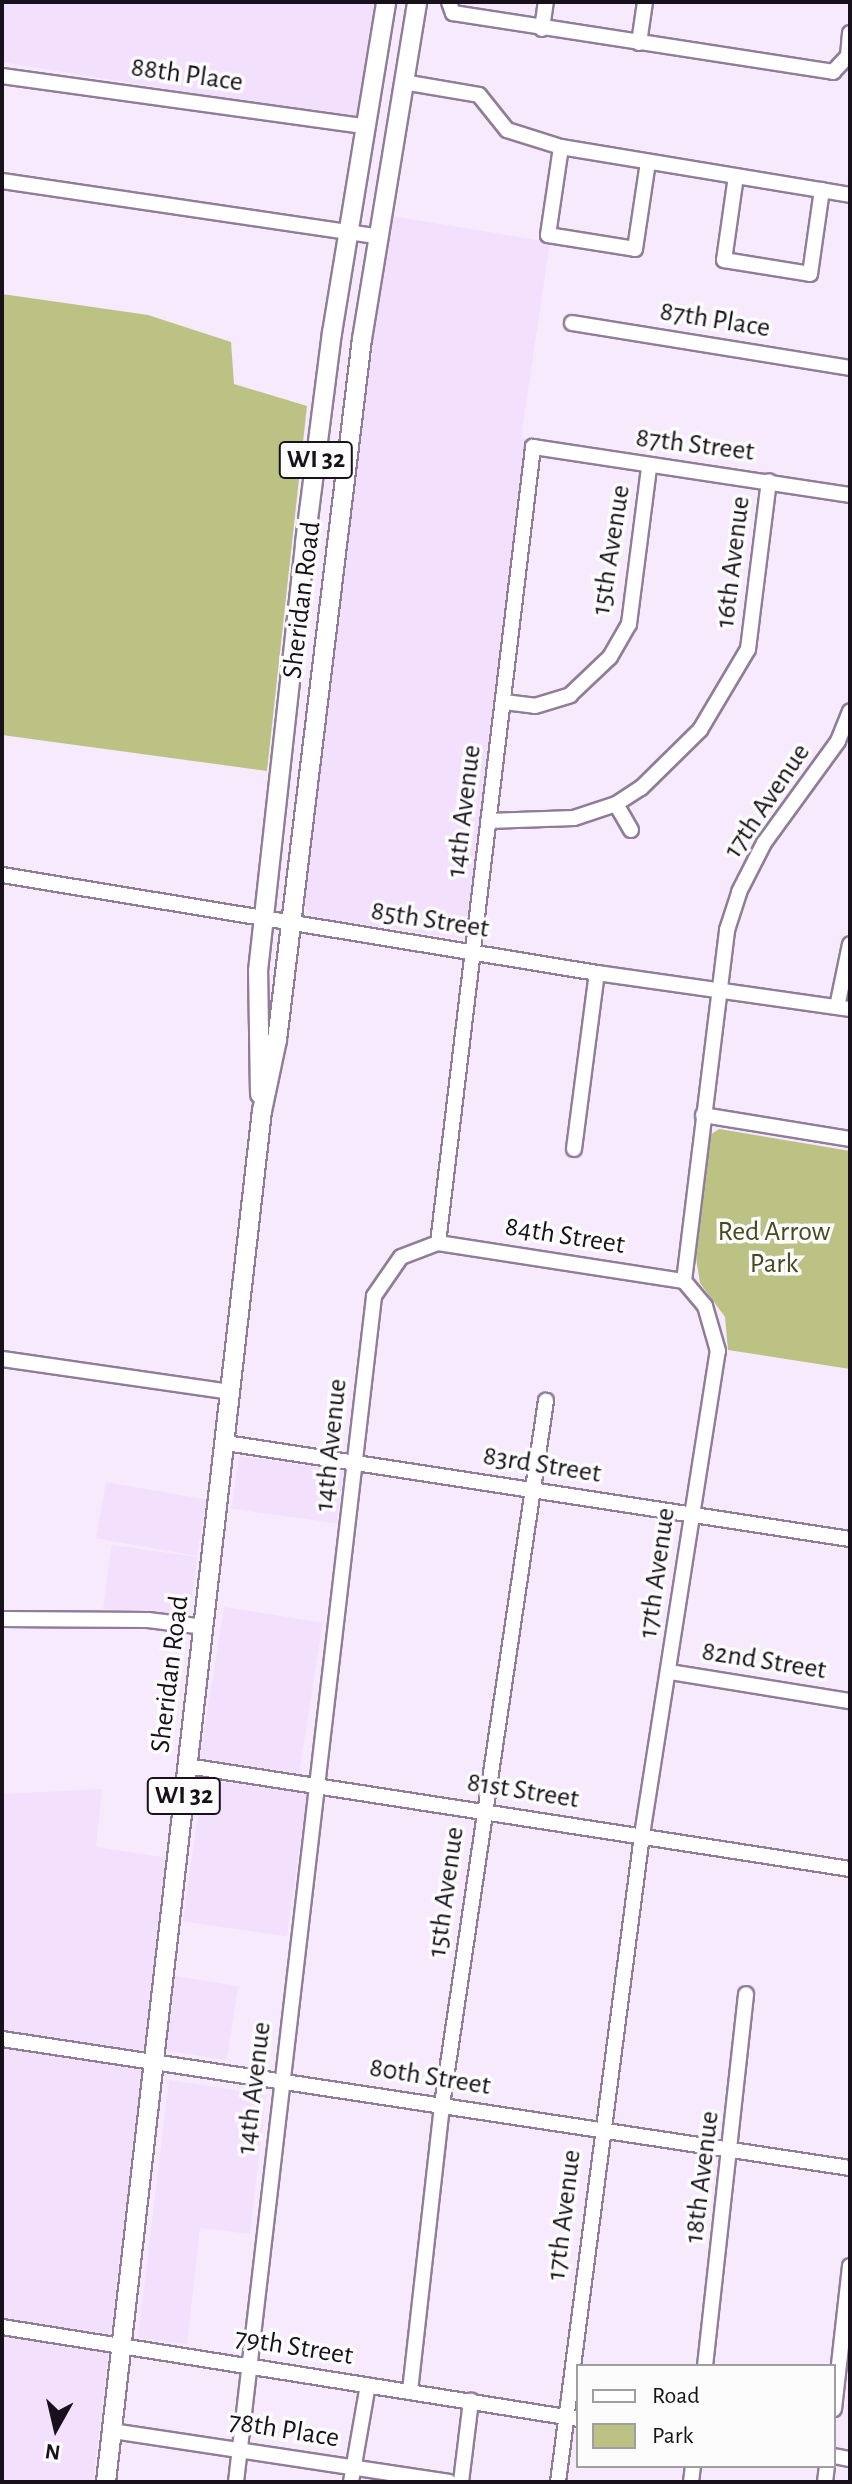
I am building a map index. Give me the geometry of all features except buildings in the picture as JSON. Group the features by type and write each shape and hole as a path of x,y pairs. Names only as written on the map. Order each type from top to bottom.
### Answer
{"main road":[{"name":"Sheridan Road","path":"262,1111 256,1059 262,919 305,543 364,126 386,2"},
{"name":"Sheridan Road","path":"106,2482 262,1111 277,1040 289,924 379,237 417,2"}],"street":[{"path":"542,29 546,2"},
{"path":"639,43 645,2"},
{"path":"449,5 453,13 542,29 833,72 848,56 850,33"},
{"name":"88th Place","path":"2,76 364,126"},
{"path":"403,82 479,95 507,130 561,147 850,195"},
{"path":"561,147 548,235 635,249 648,162"},
{"path":"736,176 724,260 810,274 822,190"},
{"path":"2,181 379,237"},
{"name":"87th Place","path":"572,323 850,368"},
{"name":"87th Street","path":"533,447 649,467 769,481 850,495"},
{"name":"14th Avenue","path":"236,2482 280,2079 319,1785 374,1296 401,1257 438,1243 533,447"},
{"name":"15th Avenue","path":"504,702 535,706 570,695 610,657 629,624 649,467"},
{"name":"16th Avenue","path":"488,821 574,818 616,804 641,788 700,730 748,649 769,481"},
{"name":"17th Avenue","path":"577,2364 601,2130 642,1835 718,1351 705,1306 684,1281 727,930 739,892 764,843 838,741 850,711"},
{"path":"616,804 631,830"},
{"name":"85th Street","path":"2,875 473,954 843,1008"},
{"path":"843,1008 850,944"},
{"path":"574,1149 597,973"},
{"path":"703,1115 850,1139"},
{"name":"84th Street","path":"438,1243 684,1281"},
{"path":"2,1359 232,1392"},
{"name":"15th Avenue","path":"410,2391 442,2105 546,1401"},
{"name":"83rd Street","path":"226,1443 850,1539"},
{"path":"2,1619 148,1620 205,1627"},
{"name":"82nd Street","path":"670,1672 850,1701"},
{"name":"81st Street","path":"187,1766 850,1869"},
{"name":"18th Avenue","path":"705,2364 733,2149 746,1994"},
{"name":"80th Street","path":"2,2039 850,2168"},
{"path":"836,2391 850,2266"},
{"name":"79th Street","path":"2,2327 571,2418"},
{"name":"17th Avenue","path":"558,2482 571,2418 576,2370"},
{"path":"352,2474 368,2385"},
{"path":"461,2482 471,2401"},
{"name":"78th Place","path":"112,2431 240,2449 352,2474 449,2482"}],"shaded area":[{"path":"2,2 380,2 359,120 2,62"},
{"path":"391,216 550,242 521,438 527,439 469,926 462,939 313,917 302,904 365,365"},
{"path":"239,1456 344,1471 337,1523 232,1508"},
{"path":"106,1482 206,1500 197,1556 96,1538"},
{"path":"112,1545 197,1557 188,1620 103,1608"},
{"path":"224,1607 323,1623 299,1774 200,1758"},
{"path":"203,1779 307,1794 287,1936 183,1922"},
{"path":"102,1789 96,1847 168,1858 93,2482 2,2482 2,1794"},
{"path":"175,1976 238,1986 226,2060 163,2050"},
{"path":"169,2080 266,2095 250,2234 200,2228 187,2344 138,2338"}],"green space":[{"path":"2,294 148,315 231,342 234,384 307,406 267,771 2,735"},
{"name":"Red Arrow Park","path":"719,1129 850,1151 850,1369 728,1350 725,1317 700,1283 696,1258 710,1135"}]}
